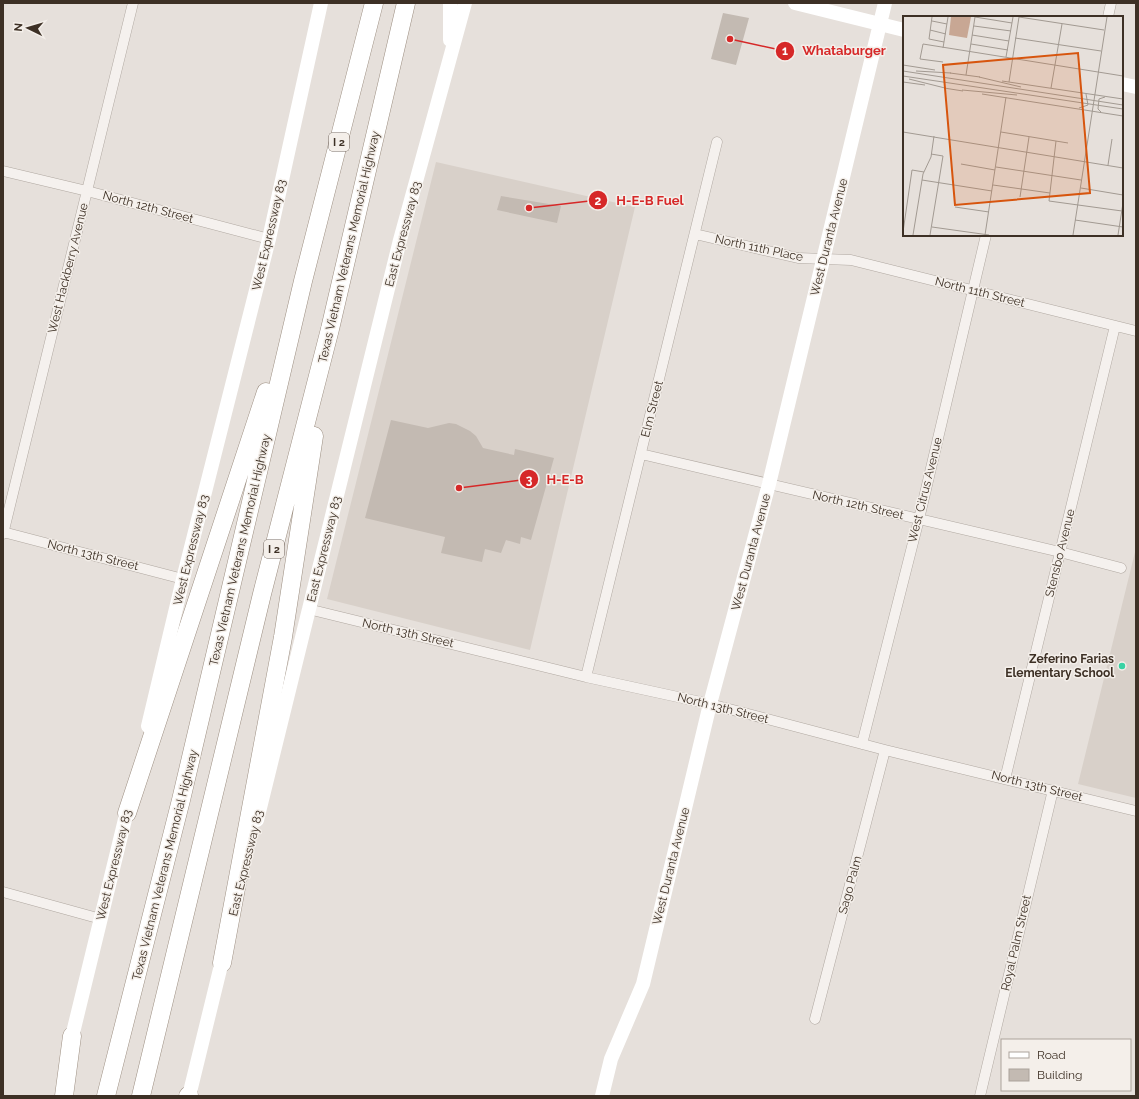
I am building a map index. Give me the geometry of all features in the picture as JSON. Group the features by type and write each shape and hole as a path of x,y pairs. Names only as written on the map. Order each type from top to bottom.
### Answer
{"highway":[{"name":"Texas Vietnam Veterans Memorial Highway","path":"106,1096 182,800 303,281 374,3"},
{"name":"Texas Vietnam Veterans Memorial Highway","path":"141,1096 260,602 330,329 406,3"},
{"path":"127,813 303,281"},
{"path":"222,963 283,637 330,329"},
{"path":"64,1096 72,1036"}],"main road":[{"name":"West Expressway 83","path":"58,1096 183,578 269,239 321,3"},
{"path":"450,3 451,58"},
{"name":"East Expressway 83","path":"189,1096 400,240 465,3"},
{"path":"795,3 903,30"},
{"name":"West Duranta Avenue","path":"602,1096 611,1059 642,984 710,704 769,484 885,3"},
{"path":"1123,84 1136,87"}],"street":[{"name":"West Hackberry Avenue","path":"3,533 133,3"},
{"path":"1108,16 1111,3"},
{"name":"Elm Street","path":"586,676 717,142"},
{"name":"North 12th Street","path":"3,171 88,191 269,239"},
{"name":"North 11th Place","path":"695,234 798,258 824,258"},
{"name":"West Citrus Avenue","path":"862,744 919,519 986,236"},
{"name":"North 11th Street","path":"824,258 851,260 1136,331"},
{"name":"Stensbo Avenue","path":"1005,779 1115,326"},
{"name":"North 12th Street","path":"641,454 1060,552 1121,568"},
{"name":"North 13th Street","path":"3,533 183,578"},
{"name":"North 13th Street","path":"308,609 586,676 710,704 885,750 1136,811"},
{"name":"Sago Palm","path":"815,1019 885,750"},
{"name":"Royal Palm Street","path":"980,1096 1053,790"},
{"path":"3,892 101,919"}],"shaded area":[{"path":"436,162 635,207 530,650 327,599"},
{"name":"Zeferino Farias Elementary School","path":"1136,548 1136,798 1078,784"}],"building":[{"path":"723,13 749,18 736,65 711,59"},
{"path":"501,196 561,206 557,223 497,210"},
{"path":"391,420 428,428 449,423 456,424 470,431 476,436 483,448 514,455 515,449 554,458 531,540 521,537 520,544 506,540 501,553 485,549 482,562 441,553 445,537 365,518"}],"place":[{"name":"Whataburger","path":"730,39"},
{"name":"H-E-B Fuel","path":"529,208"},
{"name":"H-E-B","path":"459,488"},
{"name":"Zeferino Farias Elementary School","path":"1122,666"}]}
